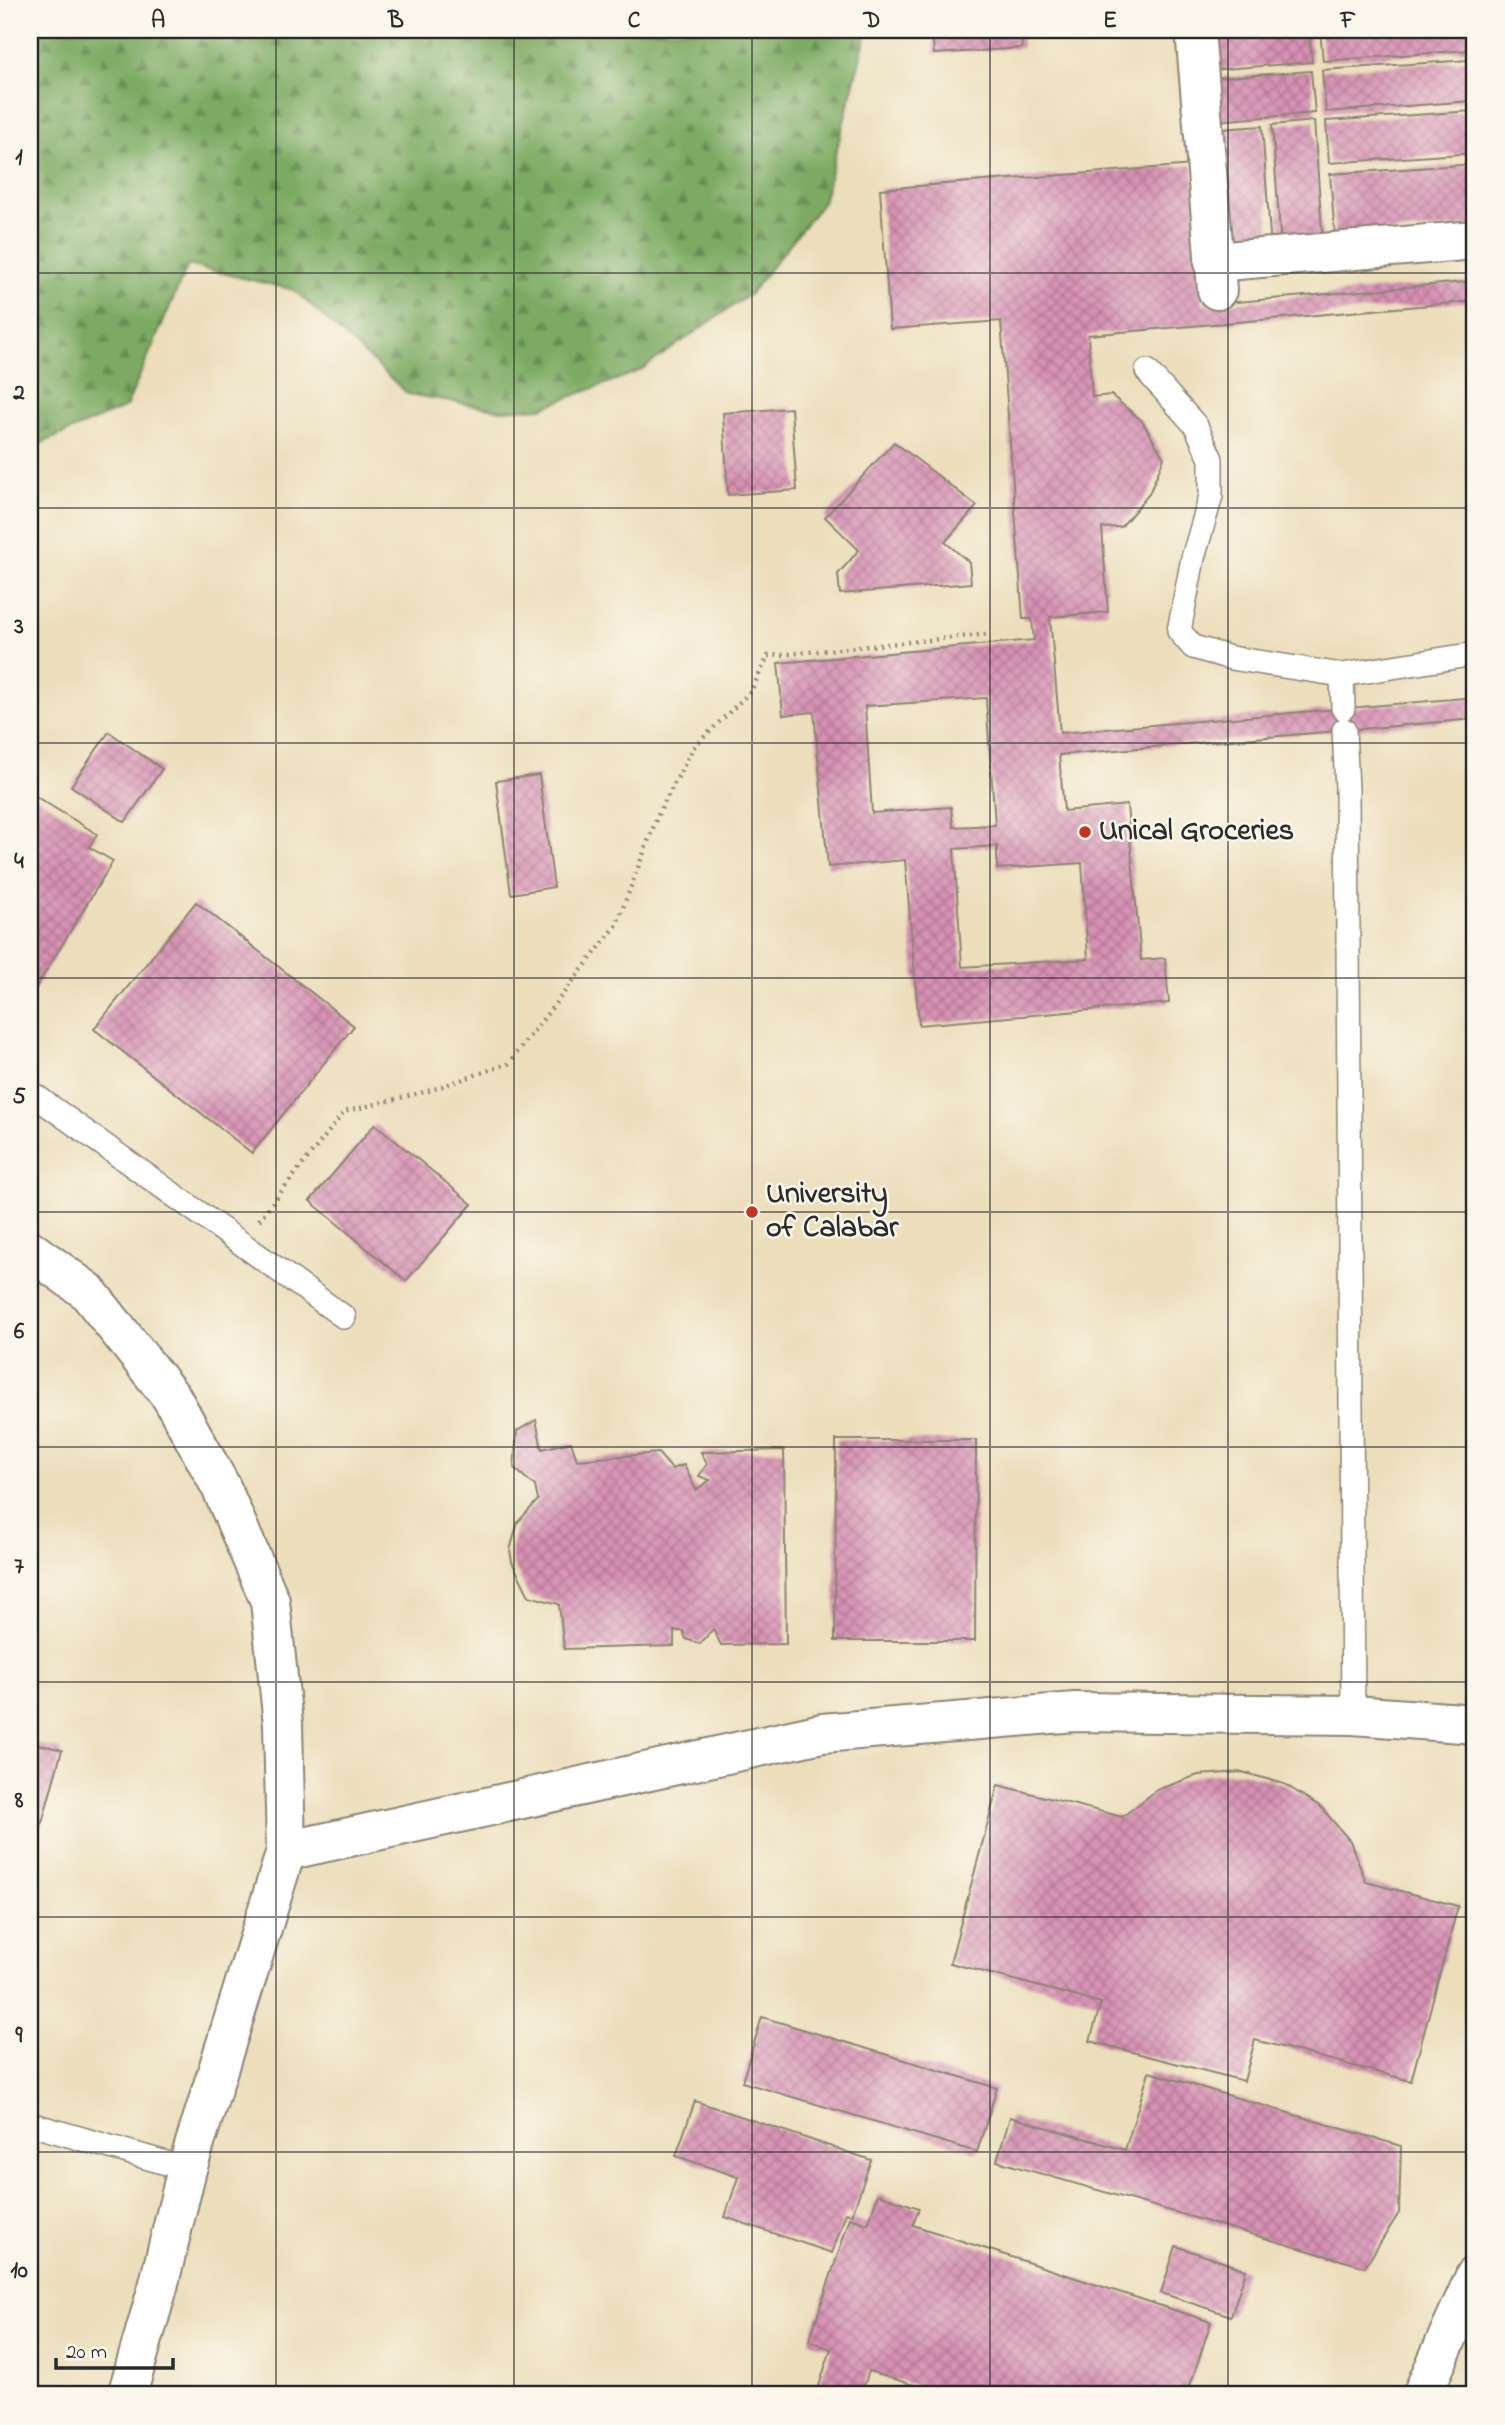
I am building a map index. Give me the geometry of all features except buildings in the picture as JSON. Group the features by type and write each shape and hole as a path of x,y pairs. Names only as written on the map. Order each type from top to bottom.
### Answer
{"street":[{"path":"1195,30 1215,276 1475,240"},
{"path":"30,1250 87,1291 172,1398 221,1487 271,1601 283,1724 286,1851 187,2169 158,2287 127,2395"},
{"path":"286,1851 822,1733 1075,1712 1353,1715 1475,1724"},
{"path":"1422,2395 1475,2276"}],"lane":[{"path":"1147,371 1195,426 1210,459 1210,496 1193,558 1179,631 1193,647 1231,657 1342,675 1475,654"},
{"path":"1342,675 1347,789 1353,1715"},
{"path":"30,1092 344,1317"},
{"path":"30,2124 187,2169"}],"path":[{"path":"241,1244 344,1112 428,1091 509,1064 616,926 658,816 693,748 751,691 768,656 990,634"}],"green space":[{"path":"30,30 867,32 823,202 750,294 639,371 541,408 502,410 408,394 294,290 188,265 126,407 30,448"}],"place":[{"name":"Unical Groceries","path":"1085,832"},
{"name":"University of Calabar","path":"752,1212"}]}
